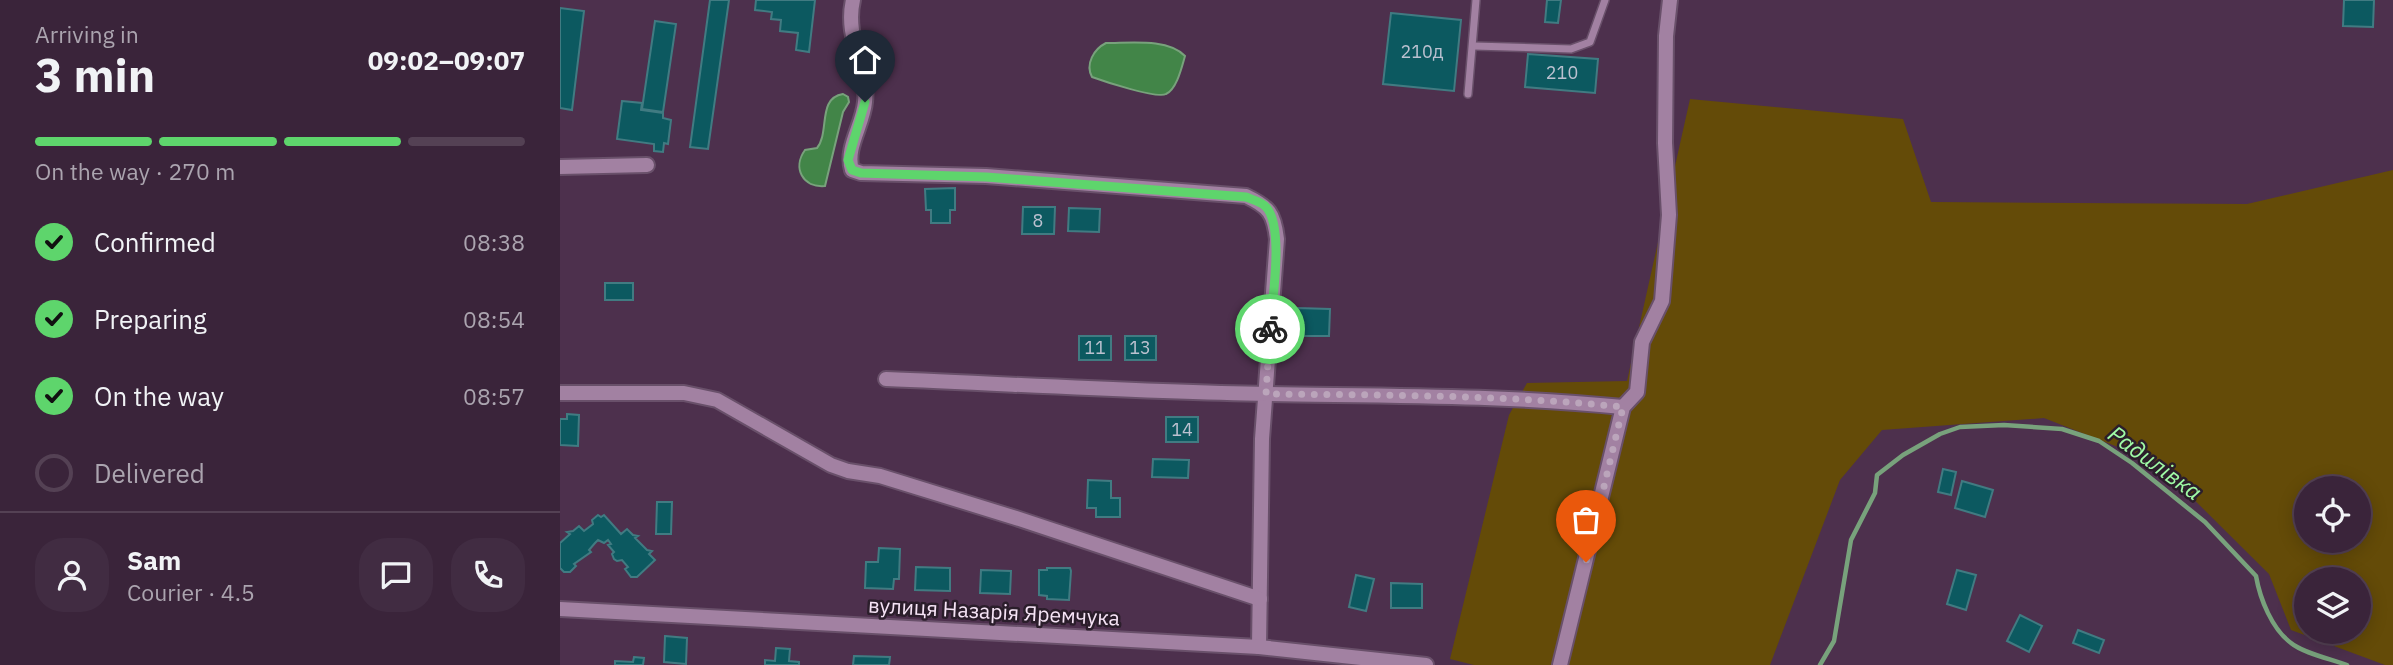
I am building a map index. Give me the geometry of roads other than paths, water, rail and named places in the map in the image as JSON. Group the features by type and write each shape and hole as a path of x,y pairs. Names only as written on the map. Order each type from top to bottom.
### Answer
{"street":[{"path":"853,0 850,26 864,82 865,102 848,160 852,170 861,173 986,177 1246,197 1265,206 1275,221 1277,239 1262,439 1259,647"},
{"path":"1560,665 1623,407 1637,392 1642,342 1662,301 1669,215 1665,143 1666,36 1670,0"},
{"path":"560,167 648,165"},
{"path":"886,379 1266,394 1418,395 1554,400 1623,407"},
{"path":"560,393 684,393 716,400 831,465 848,471 880,476 1016,518 1260,599"},
{"name":"вулиця Назарія Яремчука","path":"560,609 1259,647 1426,665"}],"lane":[{"path":"1468,93 1476,0"},
{"path":"1474,46 1571,49 1590,41 1605,0"}],"waterway":[{"name":"Радилівка","path":"1820,665 1834,641 1851,540 1875,493 1877,475 1903,455 1940,434 1960,427 2004,425 2062,429 2099,441 2132,463 2205,522 2256,576 2268,613 2284,637 2303,650 2347,665"}]}
